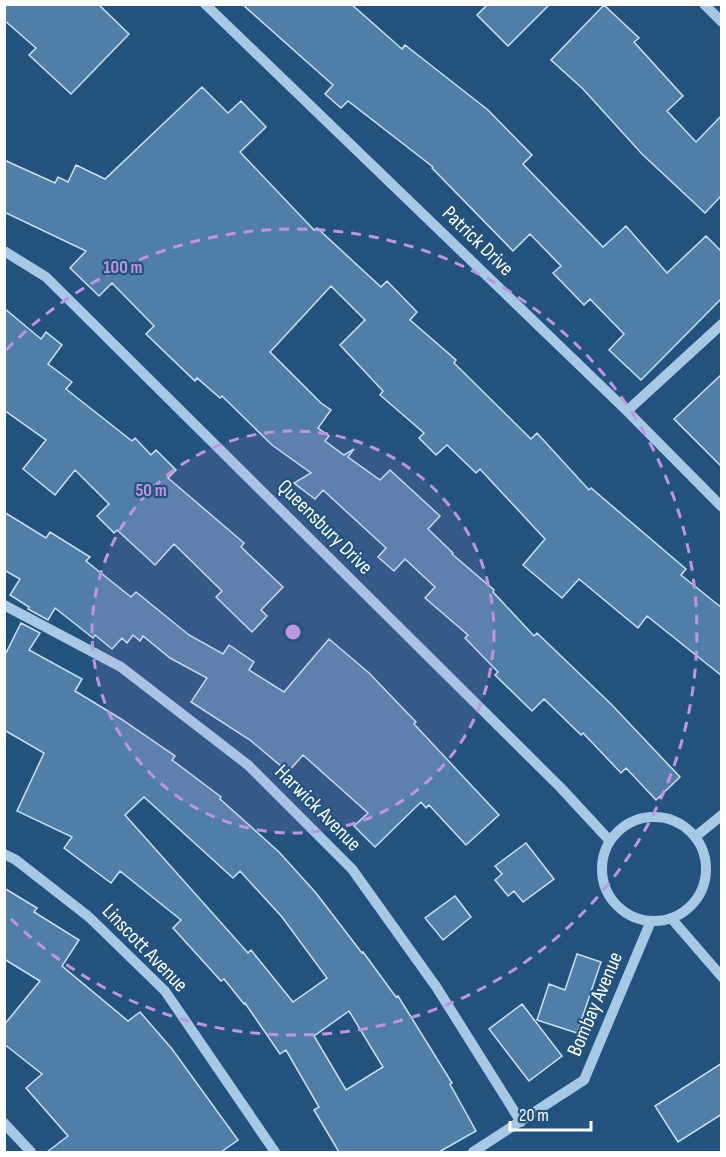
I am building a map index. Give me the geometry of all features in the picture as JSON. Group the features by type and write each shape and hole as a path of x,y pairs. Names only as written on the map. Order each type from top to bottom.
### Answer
{"street":[{"name":"Patrick Drive","path":"205,4 627,411 722,507"},
{"path":"704,4 722,22"},
{"name":"Queensbury Drive","path":"4,251 46,277 561,788 610,841"},
{"path":"627,411 722,324"},
{"name":"Harwick Avenue","path":"4,605 121,667 256,773 352,869 437,988 522,1122"},
{"path":"695,837 722,814"},
{"path":"652,817 668,818 683,826 695,837 703,851 706,867 704,883 697,898 686,910 671,918 651,921 631,916 617,906 607,891 602,875 603,857 610,841 621,828 635,820 652,817"},
{"name":"Linscott Avenue","path":"4,854 16,860 89,917 165,991 275,1152"},
{"path":"671,918 722,977"},
{"name":"Bombay Avenue","path":"473,1152 584,1080 651,921"},
{"path":"4,1123 31,1152"}],"building":[{"path":"4,4 98,4 129,34 71,94 29,55 36,48 4,20"},
{"path":"242,4 351,4 402,49 405,45 488,110 532,155 523,164 603,247 626,226 667,273 706,236 722,252 722,298 641,380 609,350 624,334 590,299 584,305 553,273 561,266 530,234 513,251 433,167 348,101 341,108 325,94 333,85"},
{"path":"488,4 550,4 508,46 477,15"},
{"path":"604,5 639,38 634,42 683,96 667,111 696,142 722,115 722,195 705,213 642,154 583,89 551,60"},
{"path":"202,87 228,113 241,101 266,127 240,152 314,230 317,228 381,287 387,281 417,312 410,320 456,360 454,363 531,439 537,433 589,490 591,488 686,569 681,575 722,608 722,676 647,616 638,628 579,579 562,598 523,565 545,539 480,469 476,473 447,445 436,455 419,438 424,433 380,395 383,391 340,345 365,320 331,286 270,352 321,403 331,410 318,428 329,436 325,441 344,455 354,449 348,457 380,480 390,470 440,516 428,529 452,554 494,590 493,592 534,636 537,633 611,704 680,777 656,800 626,768 621,773 583,733 581,735 544,699 532,711 495,675 498,672 465,638 468,635 425,598 435,587 405,559 394,571 378,557 386,548 323,490 315,499 294,483 311,473 272,445 222,396 220,398 197,378 195,381 146,334 154,326 112,283 99,296 70,268 86,251 4,212 4,160 55,183 58,177 68,182 76,165 105,179"},
{"path":"4,308 41,339 46,332 62,345 48,364 72,382 66,389 132,441 135,438 151,455 156,450 176,470 168,478 244,543 241,547 283,587 261,610 267,616 252,632 216,597 222,591 174,544 155,565 117,530 114,533 97,516 109,504 75,470 55,495 23,469 46,440 4,410"},
{"path":"722,374 722,467 674,419"},
{"path":"4,512 46,538 50,532 90,557 86,561 131,597 136,592 189,635 223,654 229,645 254,662 249,670 284,692 329,639 369,673 499,815 466,845 429,805 426,808 421,802 375,847 354,826 368,813 303,755 288,772 250,740 191,702 207,678 170,658 143,636 140,641 133,635 127,643 122,638 112,649 95,635 93,638 55,608 48,620 28,609 29,607 10,595 20,579 4,570"},
{"path":"21,623 40,633 29,650 82,679 75,691 175,756 172,760 221,797 220,799 279,852 316,893 396,997 398,996 452,1083 450,1084 476,1131 439,1152 339,1152 314,1110 319,1107 286,1050 280,1054 245,1003 224,979 221,981 173,928 181,920 120,871 111,883 64,848 72,837 17,811 44,753 4,730 4,657","holes":["144,797 233,878 240,871 282,917 327,978 293,1002 251,950 248,953 125,815","349,1011 383,1067 346,1090 314,1036"]},
{"path":"526,843 554,879 523,902 514,891 508,896 495,880 502,874 495,866"},
{"path":"4,888 37,908 34,912 79,940 62,966 128,1021 140,1012 172,1049 238,1140 221,1152 47,1152 68,1136 26,1088 42,1074 4,1044 4,1025 40,981 4,959"},
{"path":"455,896 471,917 443,940 425,918"},
{"path":"577,954 601,962 577,1033 537,1020 549,984 565,990"},
{"path":"522,1004 562,1056 529,1081 489,1029"},
{"path":"722,1063 722,1114 678,1142 655,1106"}]}
